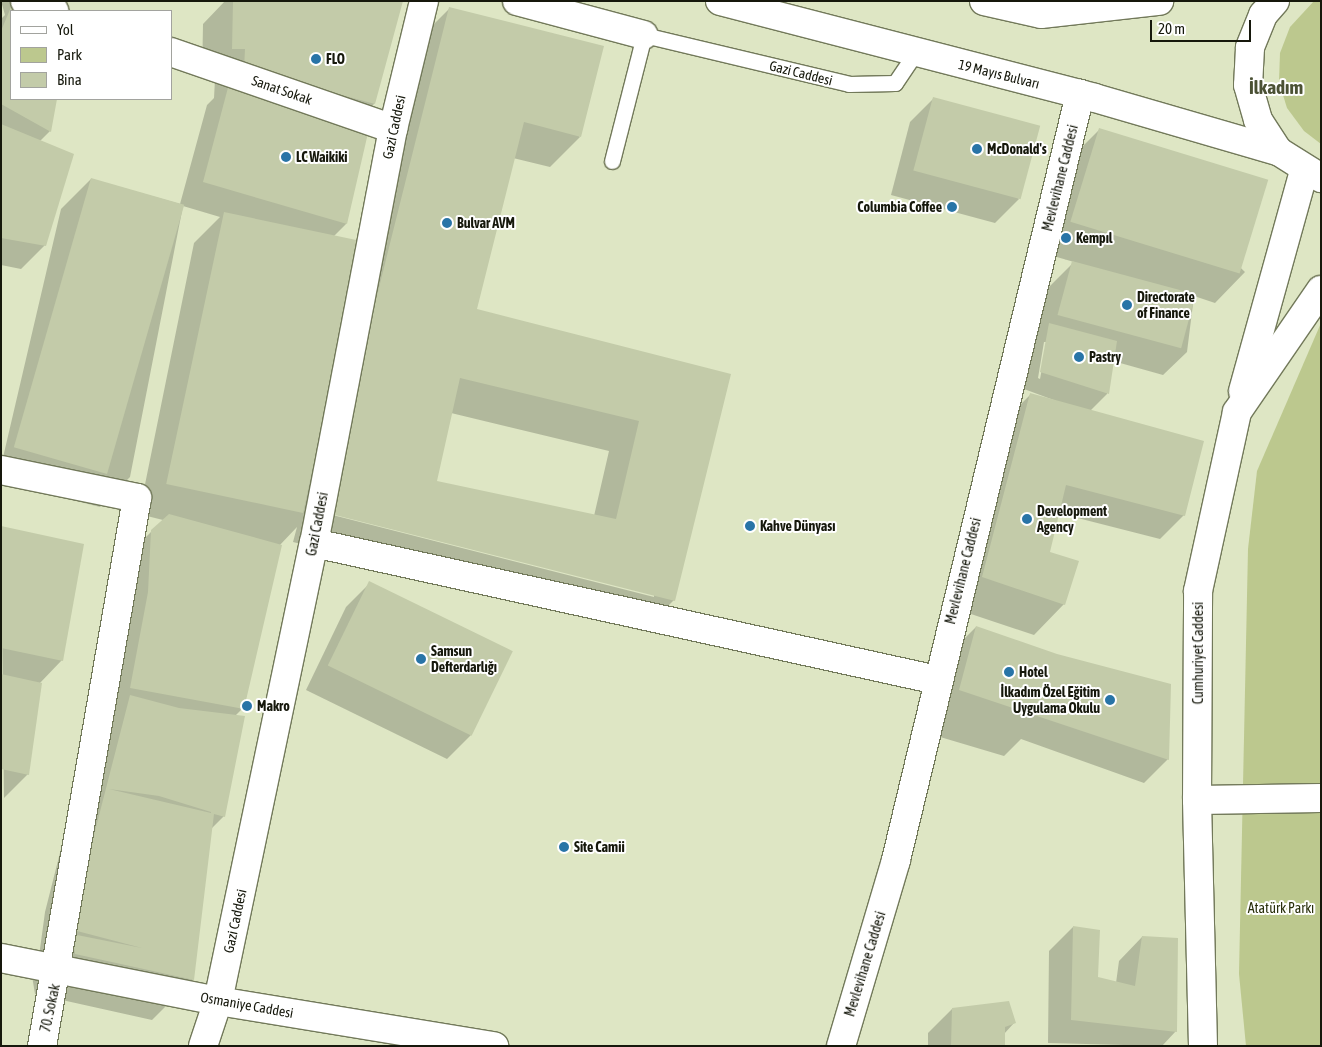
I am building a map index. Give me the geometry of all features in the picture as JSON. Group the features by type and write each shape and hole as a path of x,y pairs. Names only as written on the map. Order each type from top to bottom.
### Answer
{"street":[{"path":"25,1 51,10"},
{"name":"Gazi Caddesi","path":"203,1046 218,1000 314,543 393,129 424,1"},
{"name":"Gazi Caddesi","path":"517,1 644,35"},
{"name":"19 Mayıs Bulvarı","path":"720,1 1080,94 1278,151"},
{"path":"984,1 1041,14 1159,1"},
{"path":"1237,412 1312,175 1278,151 1258,120 1248,85 1250,48 1264,15 1275,1"},
{"name":"Sanat Sokak","path":"172,52 393,129"},
{"name":"Mevlevihane Caddesi","path":"841,1046 896,860 937,680 1080,94"},
{"name":"Cumhuriyet Caddesi","path":"1203,1046 1196,800 1198,591 1237,412 1321,290"},
{"name":"70. Sokak","path":"1,470 137,498 58,971 42,1046"},
{"path":"314,543 937,680"},
{"path":"1196,800 1321,798"},
{"name":"Osmaniye Caddesi","path":"1,958 58,971 218,1000 494,1046"}],"lane":[{"name":"Gazi Caddesi","path":"644,35 849,84 895,83 916,52"},
{"path":"612,161 644,35"}],"green space":[{"path":"1314,1 1321,1 1321,144 1304,131 1287,108 1279,82 1280,53 1290,27"},
{"name":"Atatürk Parkı","path":"1321,323 1321,1046 1246,1046 1239,974 1248,549 1257,471"}],"building":[{"name":"FLO","path":"233,1 403,1 375,104 244,69 245,49 232,49"},
{"path":"11,7 18,10 10,10 10,100 57,100 51,132 1,104 1,31"},
{"name":"Bulvar AVM","path":"449,7 604,46 581,137 524,122 477,309 731,374 675,601 323,512","holes":["460,378 639,421 616,519 437,481"]},
{"name":"LC Waikiki","path":"230,80 368,133 347,224 203,182"},
{"name":"McDonald's","path":"933,97 1040,126 1021,199 913,170"},
{"path":"1,124 74,154 46,246 1,238"},
{"path":"1099,128 1268,180 1240,273 1070,222"},
{"path":"91,178 184,205 107,474 14,447"},
{"path":"224,212 361,241 303,513 166,484"},
{"name":"Directorate of Finance","path":"1072,261 1196,294 1181,348 1058,315"},
{"name":"Pastry","path":"1049,323 1117,341 1109,394 1040,372"},
{"path":"1030,393 1204,441 1185,516 1066,485 1050,552 1079,561 1065,605 982,577"},
{"path":"169,514 282,545 244,709 130,688 148,592 151,530"},
{"path":"1,526 84,544 63,661 1,648"},
{"name":"Samsun Defterdarlığı","path":"369,581 513,651 472,736 328,665"},
{"path":"976,626 1057,654 1171,684 1169,760 959,690"},
{"path":"1,674 42,683 29,775 1,769"},
{"path":"130,695 179,708 245,716 225,817 214,814 194,980 75,954 72,934 142,948 77,931 85,870","holes":["109,789 159,796 211,812 211,813"]},
{"path":"1073,926 1100,930 1098,977 1135,986 1142,936 1178,938 1177,1032 1071,1020"},
{"path":"1009,1001 1016,1023 1005,1027 1005,1046 951,1046 952,1008"}],"place":[{"name":"FLO","path":"316,59"},
{"name":"McDonald's","path":"977,149"},
{"name":"LC Waikiki","path":"286,157"},
{"name":"Columbia Coffee","path":"952,207"},
{"name":"Bulvar AVM","path":"447,223"},
{"name":"Kempıl","path":"1066,238"},
{"name":"Directorate of Finance","path":"1127,305"},
{"name":"Pastry","path":"1079,357"},
{"name":"Development Agency","path":"1027,519"},
{"name":"Kahve Dünyası","path":"750,526"},
{"name":"Samsun Defterdarlığı","path":"421,659"},
{"name":"Hotel","path":"1009,672"},
{"name":"İlkadım Özel Eğitim Uygulama Okulu","path":"1110,700"},
{"name":"Makro","path":"247,706"},
{"name":"Site Camii","path":"564,847"}],"district":[{"name":"İlkadım","path":"1276,88"}]}
